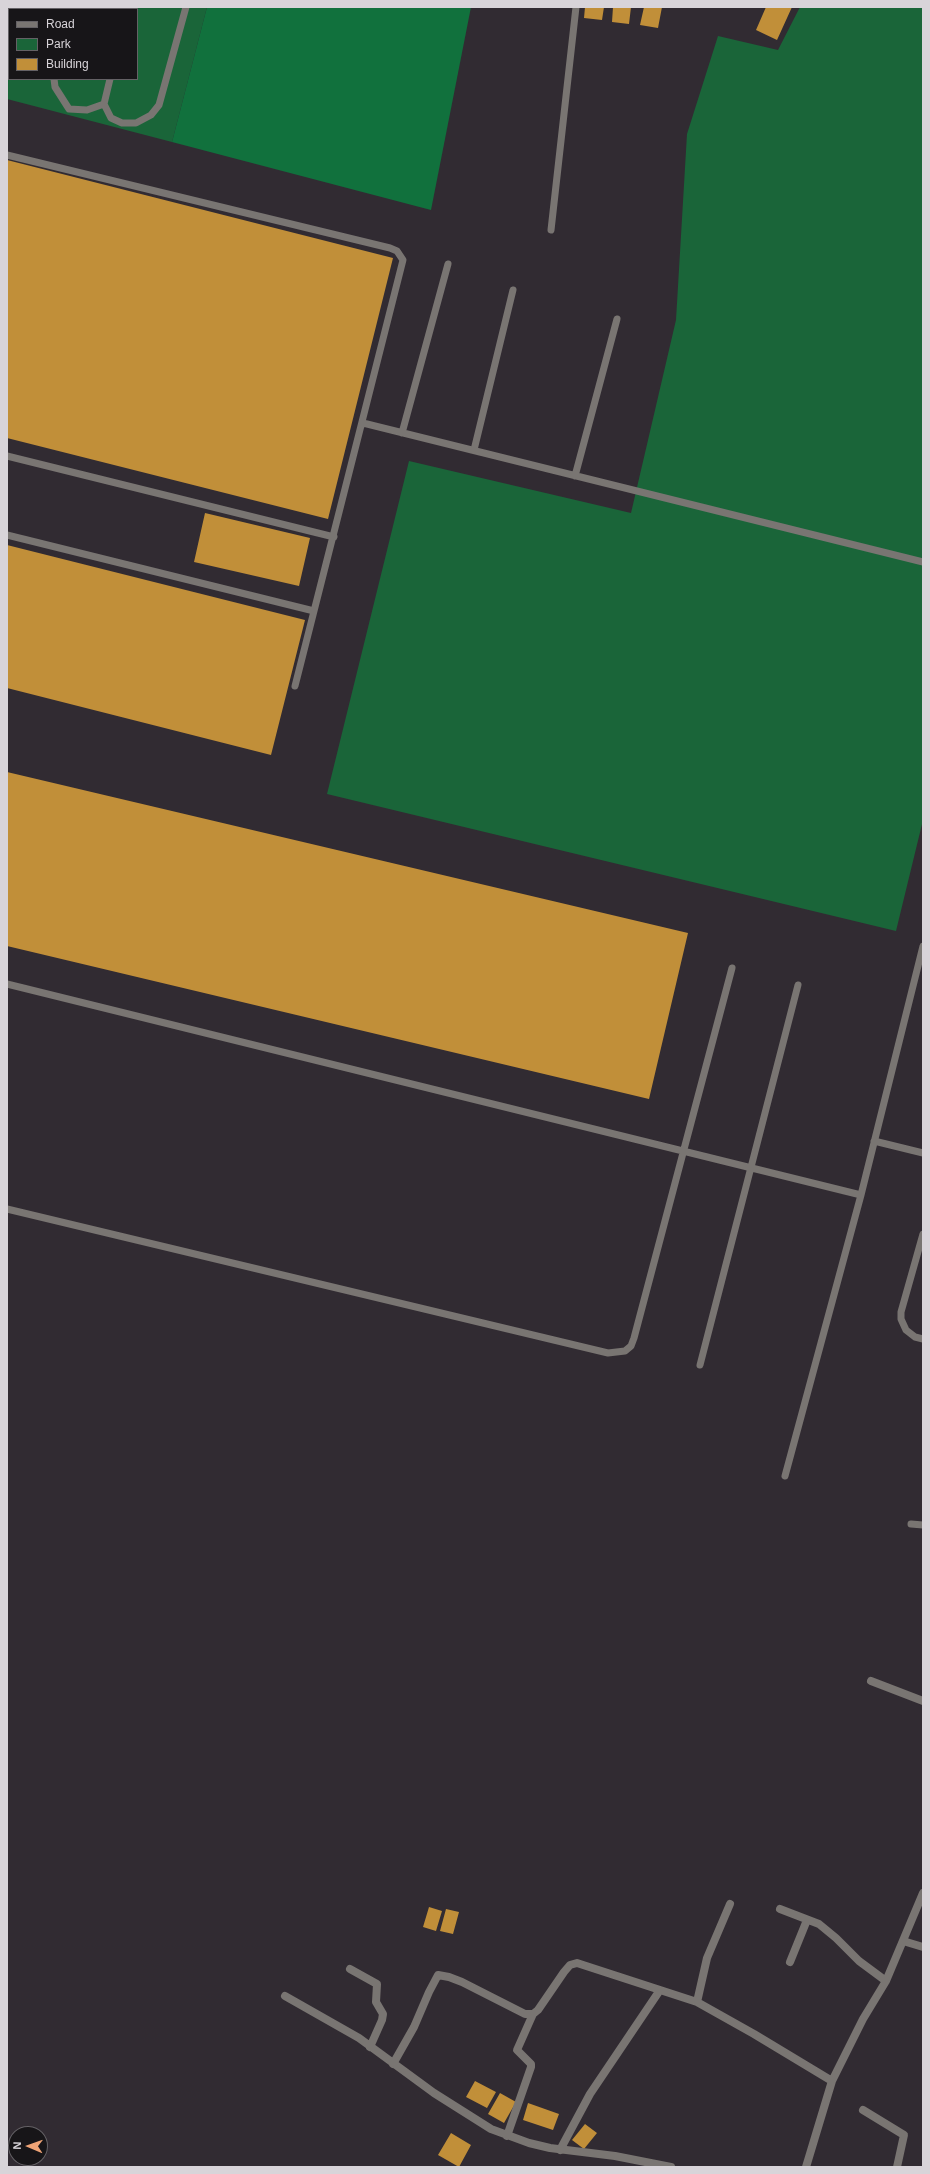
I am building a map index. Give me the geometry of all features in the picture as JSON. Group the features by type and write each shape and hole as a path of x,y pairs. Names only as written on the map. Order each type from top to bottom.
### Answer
{"street":[{"path":"871,1681 923,1701"},
{"path":"806,2167 832,2081 863,2019 886,1981 923,1893"},
{"path":"697,2002 707,1958 730,1904"},
{"path":"780,1909 819,1924 830,1932 859,1961 886,1981"},
{"path":"790,1962 807,1920"},
{"path":"903,1941 923,1947"},
{"path":"507,2136 531,2067 531,2064 517,2050 517,2045 533,2014 538,2010 570,1965 577,1963 697,2002 832,2081"},
{"path":"350,1970 377,1984 376,2002 383,2014 382,2020 370,2047"},
{"path":"393,2064 414,2027 428,1992 438,1975 462,1982 525,2014 533,2014"},
{"path":"560,2150 590,2094 660,1990"},
{"path":"285,1996 338,2025 479,2122 507,2136 529,2144 560,2150 615,2156 671,2167"},
{"path":"863,2110 904,2135 897,2167"}],"lane":[{"path":"110,80 104,104 111,118 122,123 136,122 151,115 159,105 186,7"},
{"path":"551,230 576,7"},
{"path":"54,80 55,87 69,109 87,110 104,104"},
{"path":"7,155 397,251 403,260 296,686"},
{"path":"402,433 448,264"},
{"path":"474,450 513,290"},
{"path":"575,476 617,319"},
{"path":"363,423 923,562"},
{"path":"7,456 334,537"},
{"path":"7,535 314,611"},
{"path":"785,1476 861,1195 923,946"},
{"path":"7,1208 601,1351 625,1351 631,1346 634,1338 732,968"},
{"path":"7,984 861,1195"},
{"path":"700,1365 752,1169 798,985"},
{"path":"874,1141 923,1153"},
{"path":"923,1234 901,1312 901,1319 906,1330 915,1337 923,1339"},
{"path":"911,1524 923,1525"}],"green space":[{"path":"7,7 207,7 172,142 7,99"},
{"path":"207,7 471,7 431,210 172,142"},
{"path":"800,7 923,7 923,820 896,931 327,794 409,461 631,513 676,320 687,134 718,36 778,50"}],"building":[{"path":"585,7 604,7 602,20 584,18"},
{"path":"613,7 631,7 629,24 612,22"},
{"path":"644,7 662,7 658,28 640,25"},
{"path":"766,7 792,7 777,40 756,30"},
{"path":"7,160 393,258 328,519 7,438"},
{"path":"205,513 310,538 299,586 194,562"},
{"path":"7,545 305,620 271,755 7,688"},
{"path":"7,772 688,933 649,1099 7,946"},
{"path":"429,1907 442,1911 436,1931 423,1927"},
{"path":"446,1909 459,1912 453,1934 440,1931"},
{"path":"475,2081 496,2092 487,2108 466,2097"},
{"path":"500,2093 516,2102 504,2123 488,2114"},
{"path":"528,2103 559,2114 553,2130 523,2120"},
{"path":"585,2124 597,2133 584,2149 572,2140"},
{"path":"451,2133 471,2145 459,2167 438,2155"}]}
